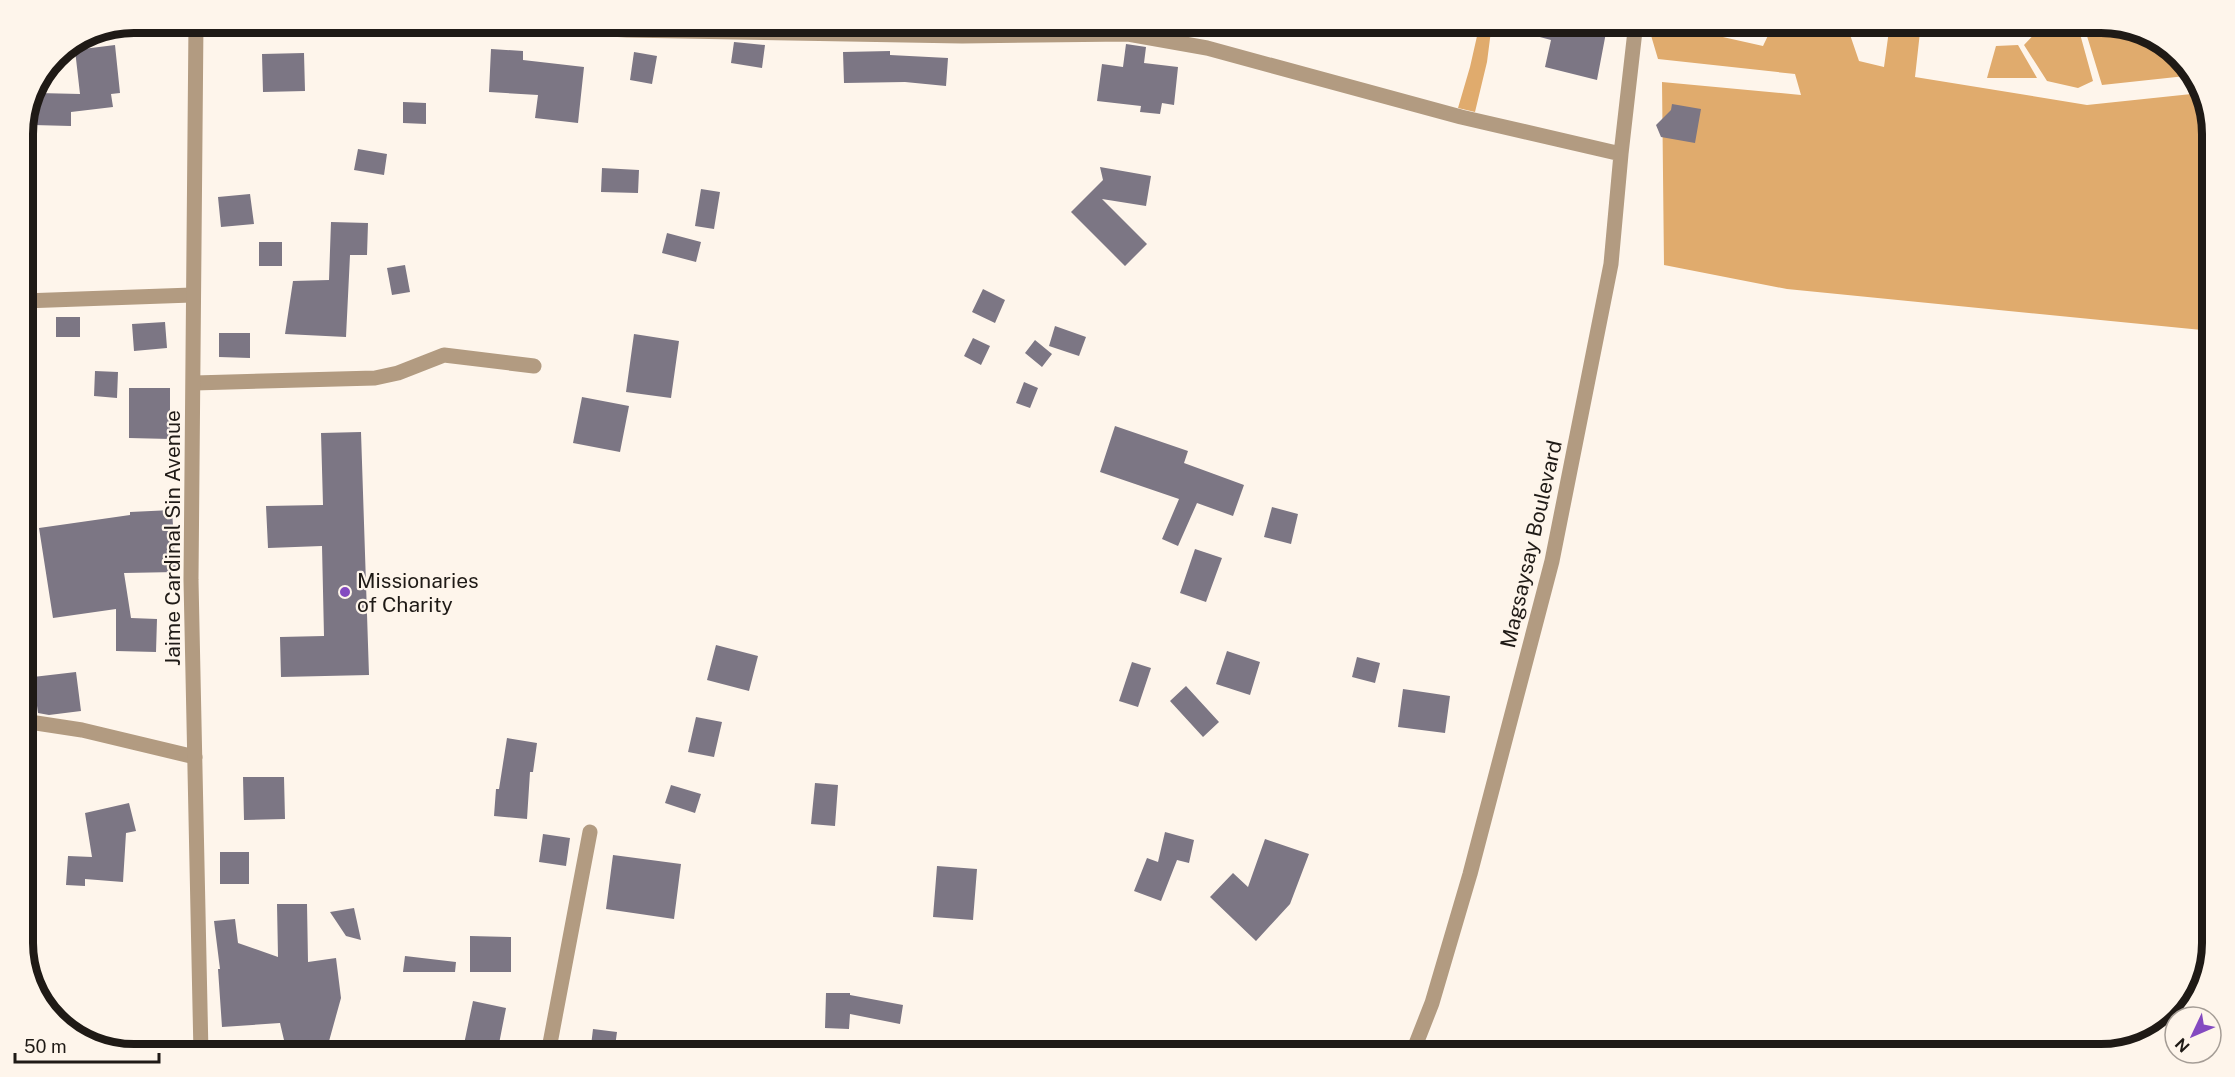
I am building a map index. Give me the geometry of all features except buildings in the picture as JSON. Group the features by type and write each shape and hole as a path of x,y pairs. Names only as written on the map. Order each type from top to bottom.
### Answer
{"street":[{"name":"Jaime Cardinal Sin Avenue","path":"196,33 191,579 201,1044"},
{"path":"794,33 962,36 1024,33"},
{"path":"1148,33 1461,117 1621,154"},
{"name":"Magsaysay Boulevard","path":"1416,1044 1432,1003 1470,874 1552,561 1611,264 1634,33"},
{"path":"33,301 192,295"},
{"path":"194,383 375,378 398,373 444,355 534,366"},
{"path":"33,723 82,730 195,757"},
{"path":"550,1044 590,832"}],"shaded area":[{"path":"1478,33 1491,33 1487,62 1475,112 1458,108"},
{"path":"1650,33 1705,33 1763,46 1769,33 1849,33 1859,61 1884,67 1889,33 1920,33 1915,77 2087,105 2194,94 2202,127 2202,330 1787,289 1664,265 1662,82 1801,95 1795,74 1658,59"},
{"path":"2035,33 2080,33 2093,81 2078,88 2047,81 2024,45"},
{"path":"2086,33 2127,36 2146,43 2168,58 2184,76 2102,85"},
{"path":"2018,45 2037,78 1987,78 1996,46"}],"place":[{"name":"Missionaries of Charity","path":"345,592"}]}
